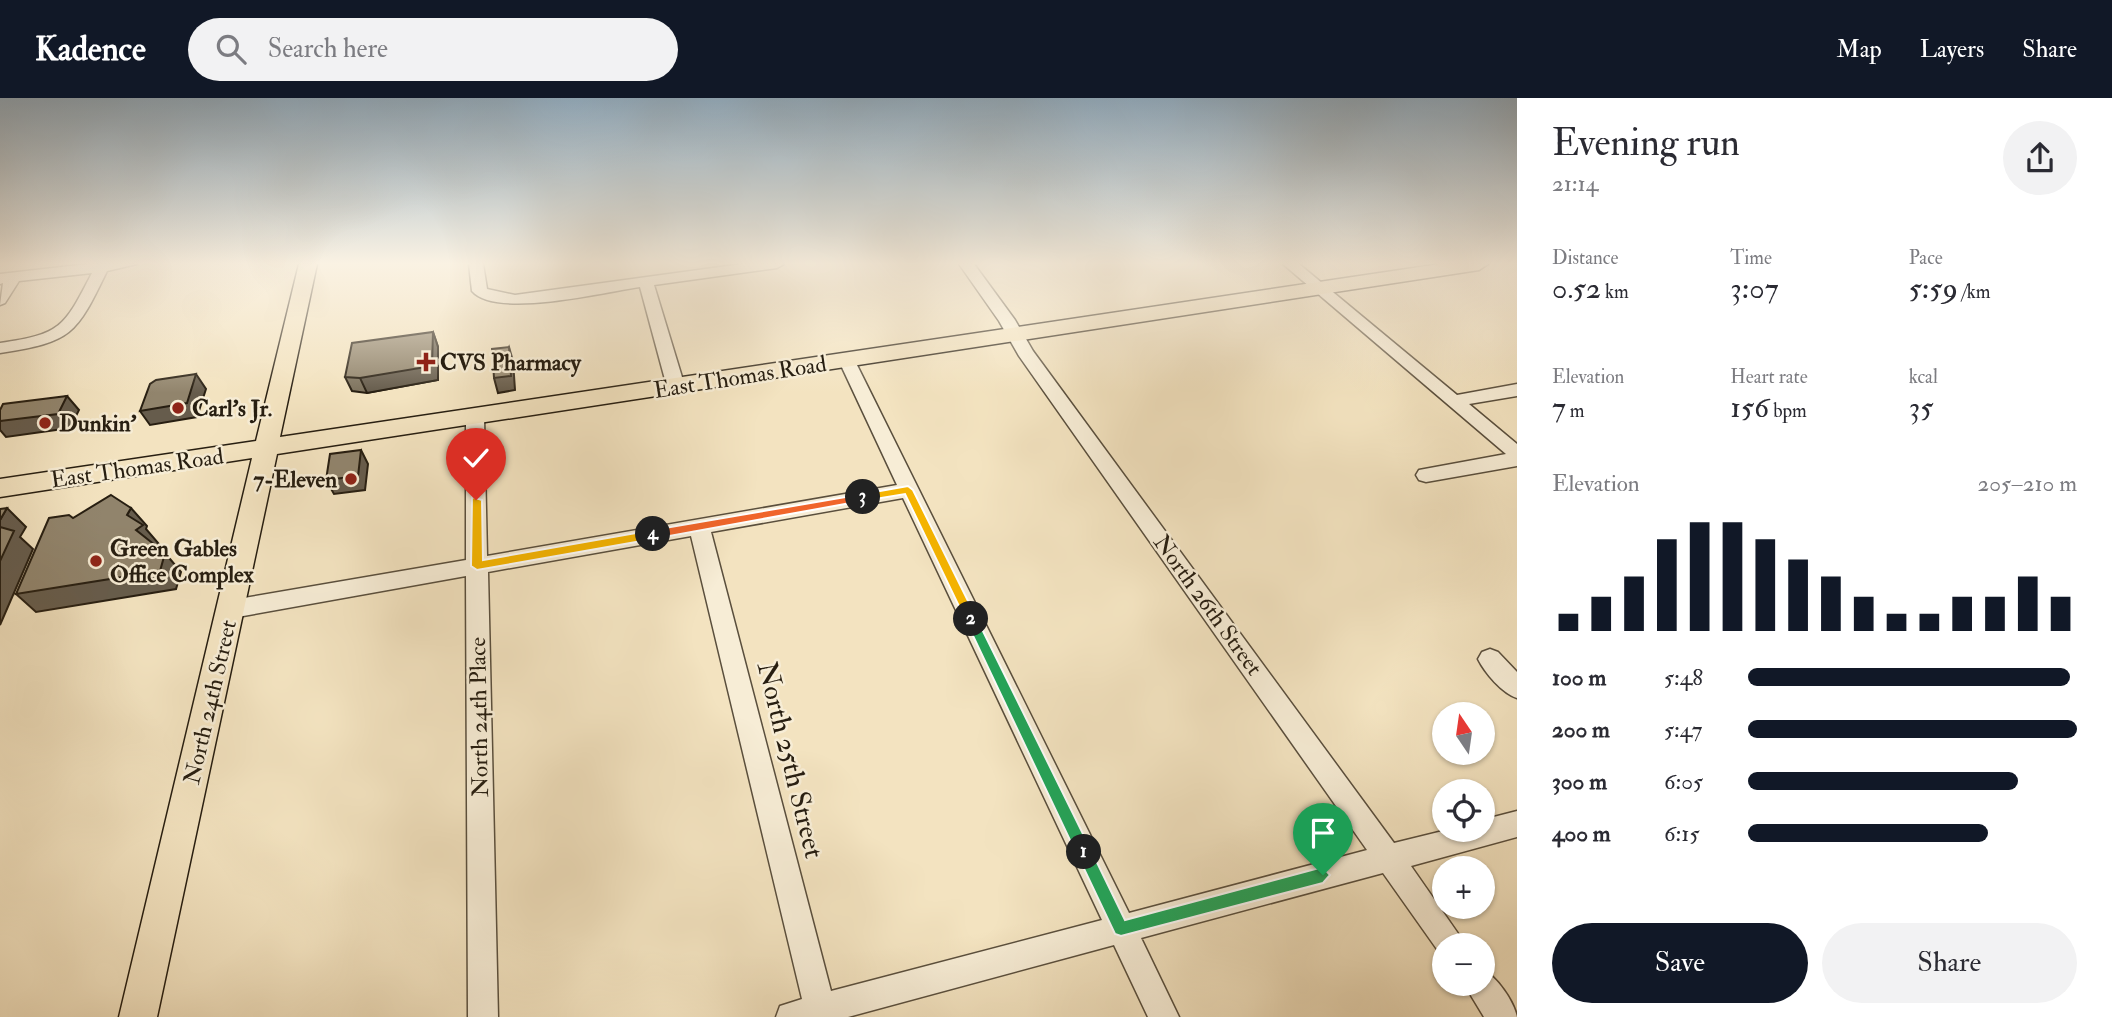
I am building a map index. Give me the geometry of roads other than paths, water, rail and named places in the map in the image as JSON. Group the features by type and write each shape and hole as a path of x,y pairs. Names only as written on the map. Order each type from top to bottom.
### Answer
{"main road":[{"name":"North 24th Street","path":"138,1017 232,609 297,307"},
{"name":"East Thomas Road","path":"0,488 1200,307"}],"street":[{"path":"0,348 48,341 67,331 80,307"},
{"path":"653,307 676,387"},
{"name":"North 26th Street","path":"996,307 1442,933"},
{"path":"1340,307 1517,456"},
{"path":"847,361 1164,1017"},
{"path":"1453,401 1517,390"},
{"name":"North 24th Place","path":"475,417 484,1017"},
{"path":"1426,475 1517,456"},
{"path":"232,609 908,490"},
{"name":"North 25th Street","path":"699,526 820,1009"},
{"path":"1490,659 1517,688"},
{"path":"792,1017 1517,824"},
{"path":"1488,996 1503,1017"}],"place":[{"name":"CVS Pharmacy","path":"426,362"},
{"name":"Carl's Jr.","path":"178,408"},
{"name":"Dunkin'","path":"45,423"},
{"name":"7-Eleven","path":"351,479"},
{"name":"Green Gables Office Complex","path":"96,561"}]}
